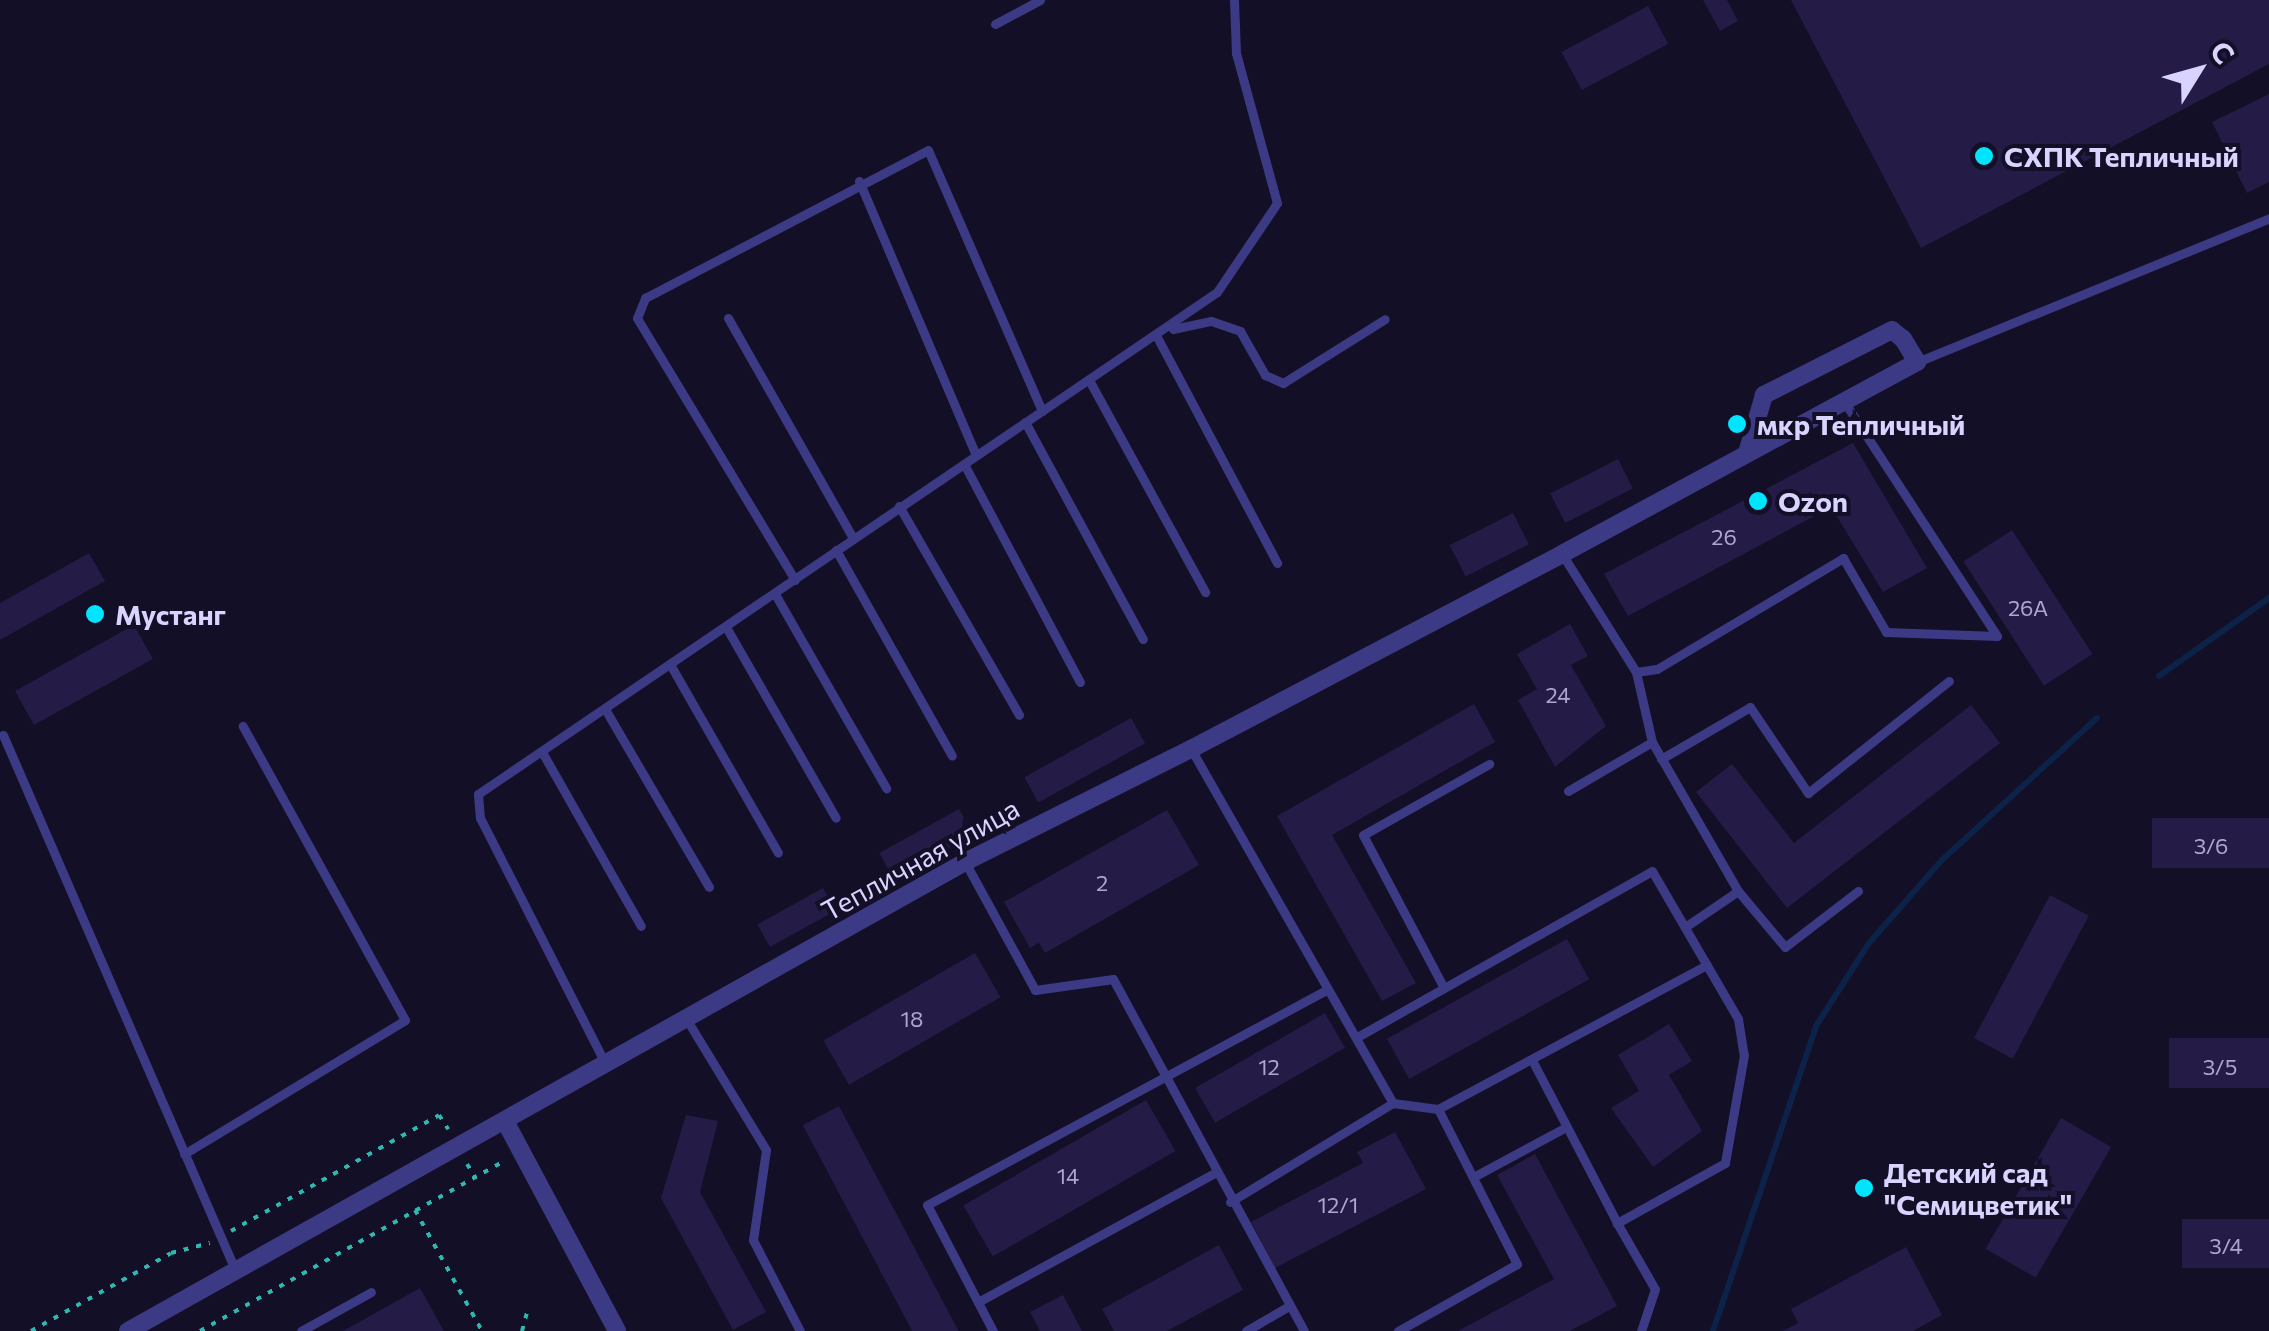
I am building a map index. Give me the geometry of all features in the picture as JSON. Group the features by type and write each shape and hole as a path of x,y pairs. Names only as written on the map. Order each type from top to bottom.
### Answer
{"street":[{"path":"1747,453 1764,396 1892,330 1917,362"},
{"name":"Тепличная улица","path":"128,1331 965,862 1562,554 1917,362"},
{"path":"505,1121 616,1331"}],"lane":[{"path":"995,24 1040,0"},
{"path":"606,1065 476,805 478,794 899,506 1170,330 1217,292 1276,203 1236,53 1234,0"},
{"path":"795,580 636,306 860,182 928,150 1042,412"},
{"path":"860,182 976,455"},
{"path":"1917,362 2269,218"},
{"path":"728,318 853,538"},
{"path":"1170,330 1211,321 1240,331 1265,374 1283,384 1385,320"},
{"path":"1157,338 1277,563"},
{"path":"1090,380 1205,592"},
{"path":"1636,672 1657,669 1843,558 1886,632 1997,636 1844,401"},
{"path":"1025,422 1142,639"},
{"path":"964,464 1080,682"},
{"path":"899,506 1018,715"},
{"path":"836,550 952,756"},
{"path":"1562,554 1636,672 1652,742 1661,759 1738,892 1786,947 1858,891"},
{"path":"775,594 886,788"},
{"path":"726,627 836,818"},
{"path":"670,666 778,852"},
{"path":"1661,759 1750,706 1808,793 1949,681"},
{"path":"605,709 709,887"},
{"path":"184,1154 406,1020 243,726"},
{"path":"2,735 236,1272"},
{"path":"1568,791 1652,742"},
{"path":"1190,749 1393,1103"},
{"path":"542,752 641,926"},
{"path":"1444,988 1362,835 1489,764"},
{"path":"965,862 1034,990 1113,979 1230,1202 1304,1331"},
{"path":"1358,1036 1652,872 1738,1019 1744,1055 1725,1163 1618,1223"},
{"path":"1685,926 1738,892"},
{"path":"1230,1202 1393,1103 1438,1109 1533,1062 1707,966"},
{"path":"993,1331 927,1205 1166,1083 1327,990"},
{"path":"687,1020 766,1150 753,1240 800,1331"},
{"path":"1533,1062 1655,1289 1642,1331"},
{"path":"1398,1331 1516,1264 1477,1175 1438,1109"},
{"path":"1477,1175 1566,1127"},
{"path":"978,1302 1215,1173"},
{"path":"305,1330 371,1292"},
{"path":"1246,1331 1290,1306"}],"path":[{"path":"31,1331 221,1236 440,1115 475,1177"},
{"path":"200,1331 522,1151"},
{"path":"416,1210 480,1328 470,1331"},
{"path":"522,1331 528,1308"}],"building":[{"path":"1703,0 1727,0 1738,21 1720,31"},
{"name":"СХПК Тепличный","path":"1791,0 2269,0 2269,64 1921,248"},
{"path":"1648,6 1668,44 1582,90 1561,52"},
{"path":"2269,94 2269,182 2247,193 2212,122"},
{"path":"1853,443 1927,568 1883,592 1831,507 1628,616 1604,574"},
{"path":"1618,459 1633,488 1565,523 1550,494"},
{"path":"1513,513 1529,544 1466,576 1450,545"},
{"path":"2012,530 2093,654 2044,686 1963,562"},
{"path":"89,553 105,581 0,640 0,603"},
{"path":"1570,624 1588,656 1571,665 1606,726 1555,767 1518,700 1537,689 1517,654"},
{"path":"134,625 153,659 34,725 15,691"},
{"path":"1474,704 1495,742 1332,835 1416,983 1382,1001 1277,816"},
{"path":"1971,705 2000,743 1787,908 1696,792 1732,764 1794,843"},
{"path":"1131,718 1145,743 1038,803 1024,777"},
{"path":"959,809 973,834 893,878 879,853"},
{"path":"1167,810 1199,865 1045,953 1039,943 1030,948 1004,902"},
{"path":"2152,818 2269,818 2269,868 2152,868"},
{"path":"823,888 836,911 770,947 757,924"},
{"path":"2050,895 2089,916 2013,1059 1974,1038"},
{"path":"1567,939 1589,979 1409,1079 1387,1039"},
{"path":"975,953 1000,997 849,1085 823,1040"},
{"path":"1325,1013 1345,1048 1215,1123 1195,1088"},
{"path":"1669,1024 1692,1061 1669,1075 1702,1131 1653,1167 1611,1108 1639,1091 1618,1055"},
{"path":"2169,1038 2269,1038 2269,1088 2169,1088"},
{"path":"1146,1100 1176,1151 993,1257 963,1206"},
{"path":"839,1106 959,1331 912,1331 803,1125"},
{"path":"686,1115 718,1121 700,1192 766,1312 733,1330 661,1198"},
{"path":"2061,1118 2111,1147 2036,1278 1986,1249"},
{"path":"1395,1132 1426,1189 1275,1268 1251,1222 1363,1163 1357,1152"},
{"path":"1535,1154 1617,1306 1570,1331 1458,1331 1554,1279 1497,1175"},
{"path":"2182,1219 2269,1219 2269,1268 2182,1268"},
{"path":"1219,1245 1243,1290 1167,1331 1114,1331 1102,1309"},
{"path":"1906,1247 1942,1315 1913,1331 1783,1331 1798,1323 1791,1309"},
{"path":"420,1288 444,1331 343,1331"},
{"path":"1063,1295 1082,1331 1040,1331 1030,1312"}],"waterway":[{"path":"2159,676 2269,598"},
{"path":"1713,1331 1816,1026 1869,943 1942,860 2097,718"}],"place":[{"name":"СХПК Тепличный","path":"1984,156"},
{"name":"мкр Тепличный","path":"1737,424"},
{"name":"Ozon","path":"1758,501"},
{"name":"Мустанг","path":"95,614"},
{"name":"Детский сад \"Семицветик\"","path":"1864,1188"}]}
